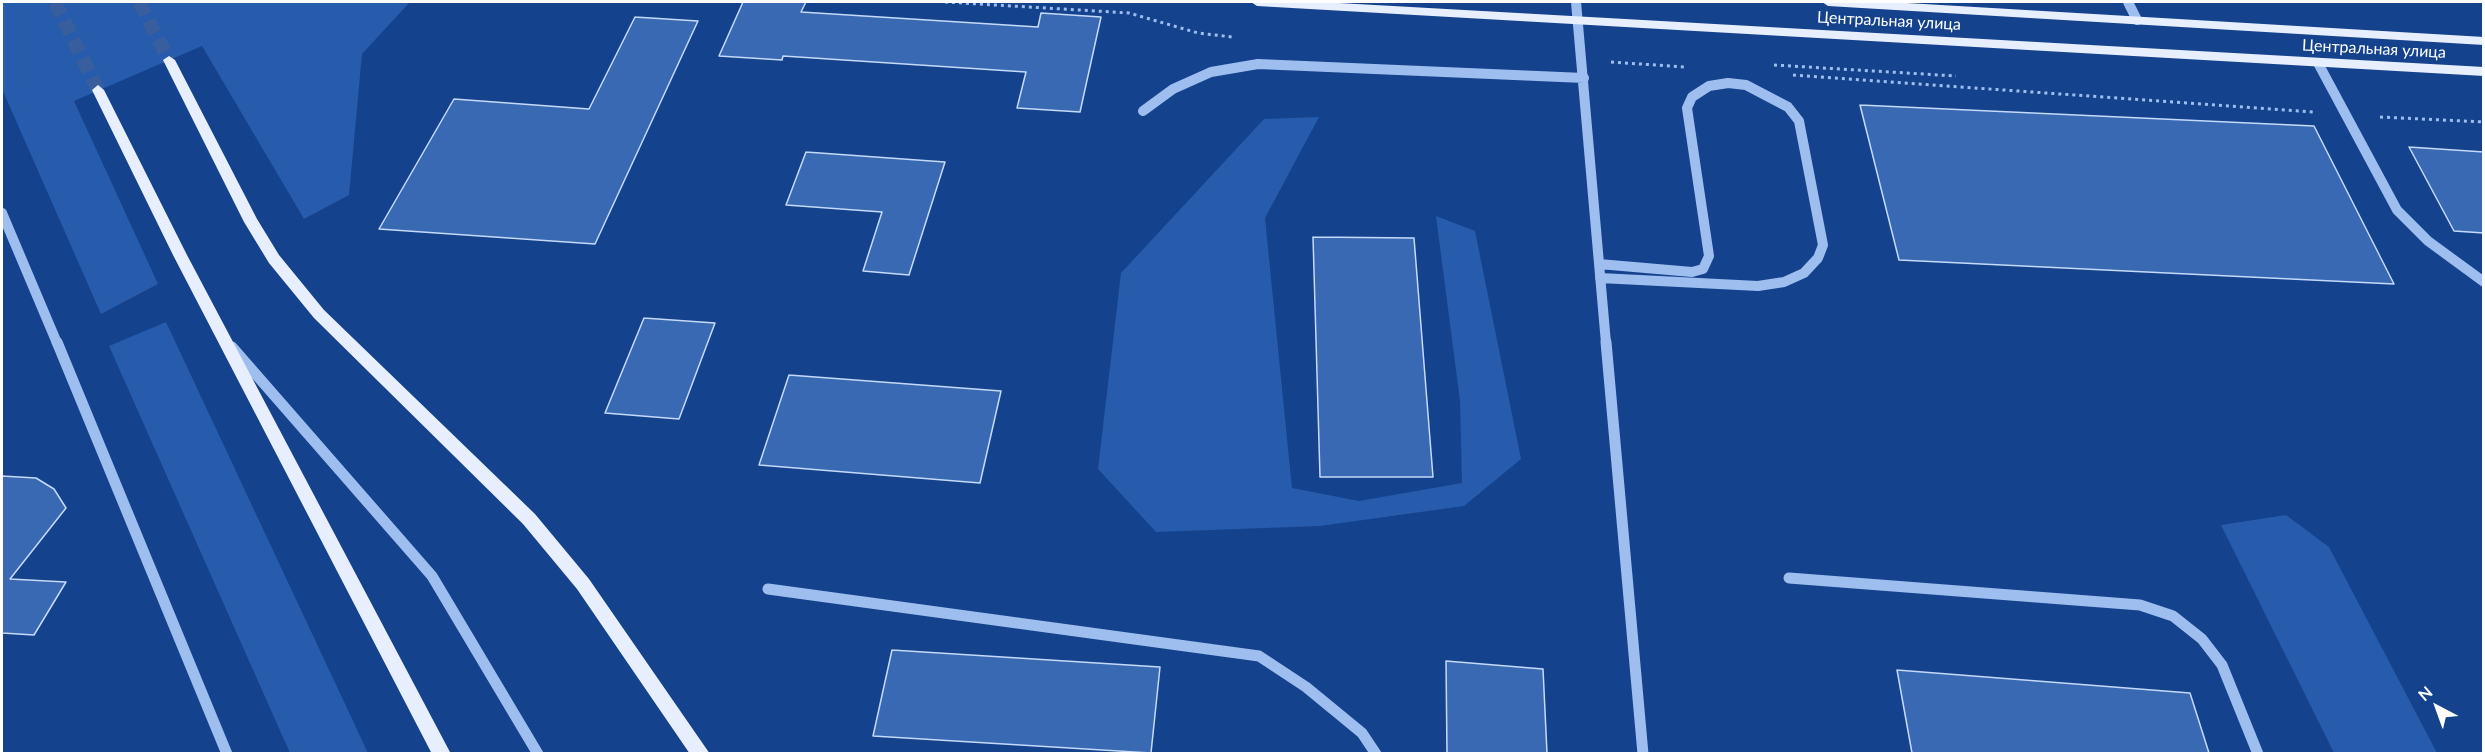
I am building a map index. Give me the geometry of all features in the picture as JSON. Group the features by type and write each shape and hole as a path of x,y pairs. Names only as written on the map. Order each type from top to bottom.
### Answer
{"main road":[{"name":"Центральная улица","path":"1257,2 2484,72"},
{"name":"Центральная улица","path":"1828,2 2484,41"},
{"path":"170,60 251,222 274,259 319,314 372,368 468,456 529,519 583,584 701,753"},
{"path":"98,90 442,753"}],"street":[{"path":"1576,2 1643,753"},
{"path":"2128,2 2137,20"},
{"path":"1143,111 1173,89 1211,72 1258,63 1584,78"},
{"path":"2318,63 2397,210 2428,241 2484,282"},
{"path":"1599,264 1692,272 1703,269 1710,256 1687,108 1692,97 1709,86 1728,83 1746,85 1788,107 1799,121 1823,245 1818,258 1804,273 1784,282 1758,286 1600,278"},
{"path":"2,213 111,469 227,753"},
{"path":"226,340 432,576 538,753"},
{"path":"1789,578 2140,605 2173,616 2202,639 2222,664 2258,753"},
{"path":"768,589 1259,656 1306,687 1362,733 1376,753"}],"path":[{"path":"1768,65 1956,76"}],"shaded area":[{"path":"2,2 410,2 362,54 349,195 304,219 202,46 74,101 158,284 101,314 2,89"},
{"path":"1319,117 1265,218 1292,488 1359,501 1462,483 1460,401 1436,216 1475,231 1521,459 1464,506 1320,526 1156,532 1098,469 1121,273 1264,119"},
{"path":"166,322 368,753 290,753 109,346"},
{"path":"2286,515 2329,547 2437,753 2334,753 2221,525"}],"building":[{"path":"743,2 806,2 801,12 1038,27 1041,13 1101,17 1080,112 1017,108 1026,72 783,56 782,60 719,56"},
{"path":"635,17 698,21 595,244 379,229 454,99 589,109"},
{"path":"1860,105 2314,126 2394,284 1899,260"},
{"path":"2409,147 2484,152 2484,233 2454,231"},
{"path":"806,152 945,162 909,275 863,271 882,212 786,205"},
{"path":"1313,237 1414,238 1433,477 1320,477"},
{"path":"644,318 715,323 679,419 605,413"},
{"path":"789,375 1001,391 980,483 759,465"},
{"path":"2,476 36,478 54,489 66,508 10,579 66,582 34,635 2,633"},
{"path":"892,650 1160,667 1151,753 873,736"},
{"path":"1446,661 1543,669 1547,753 1447,753"},
{"path":"1897,670 2190,693 2209,753 1912,753"}],"tunnel":[{"path":"55,2 98,90"},
{"path":"139,2 169,60"}]}
